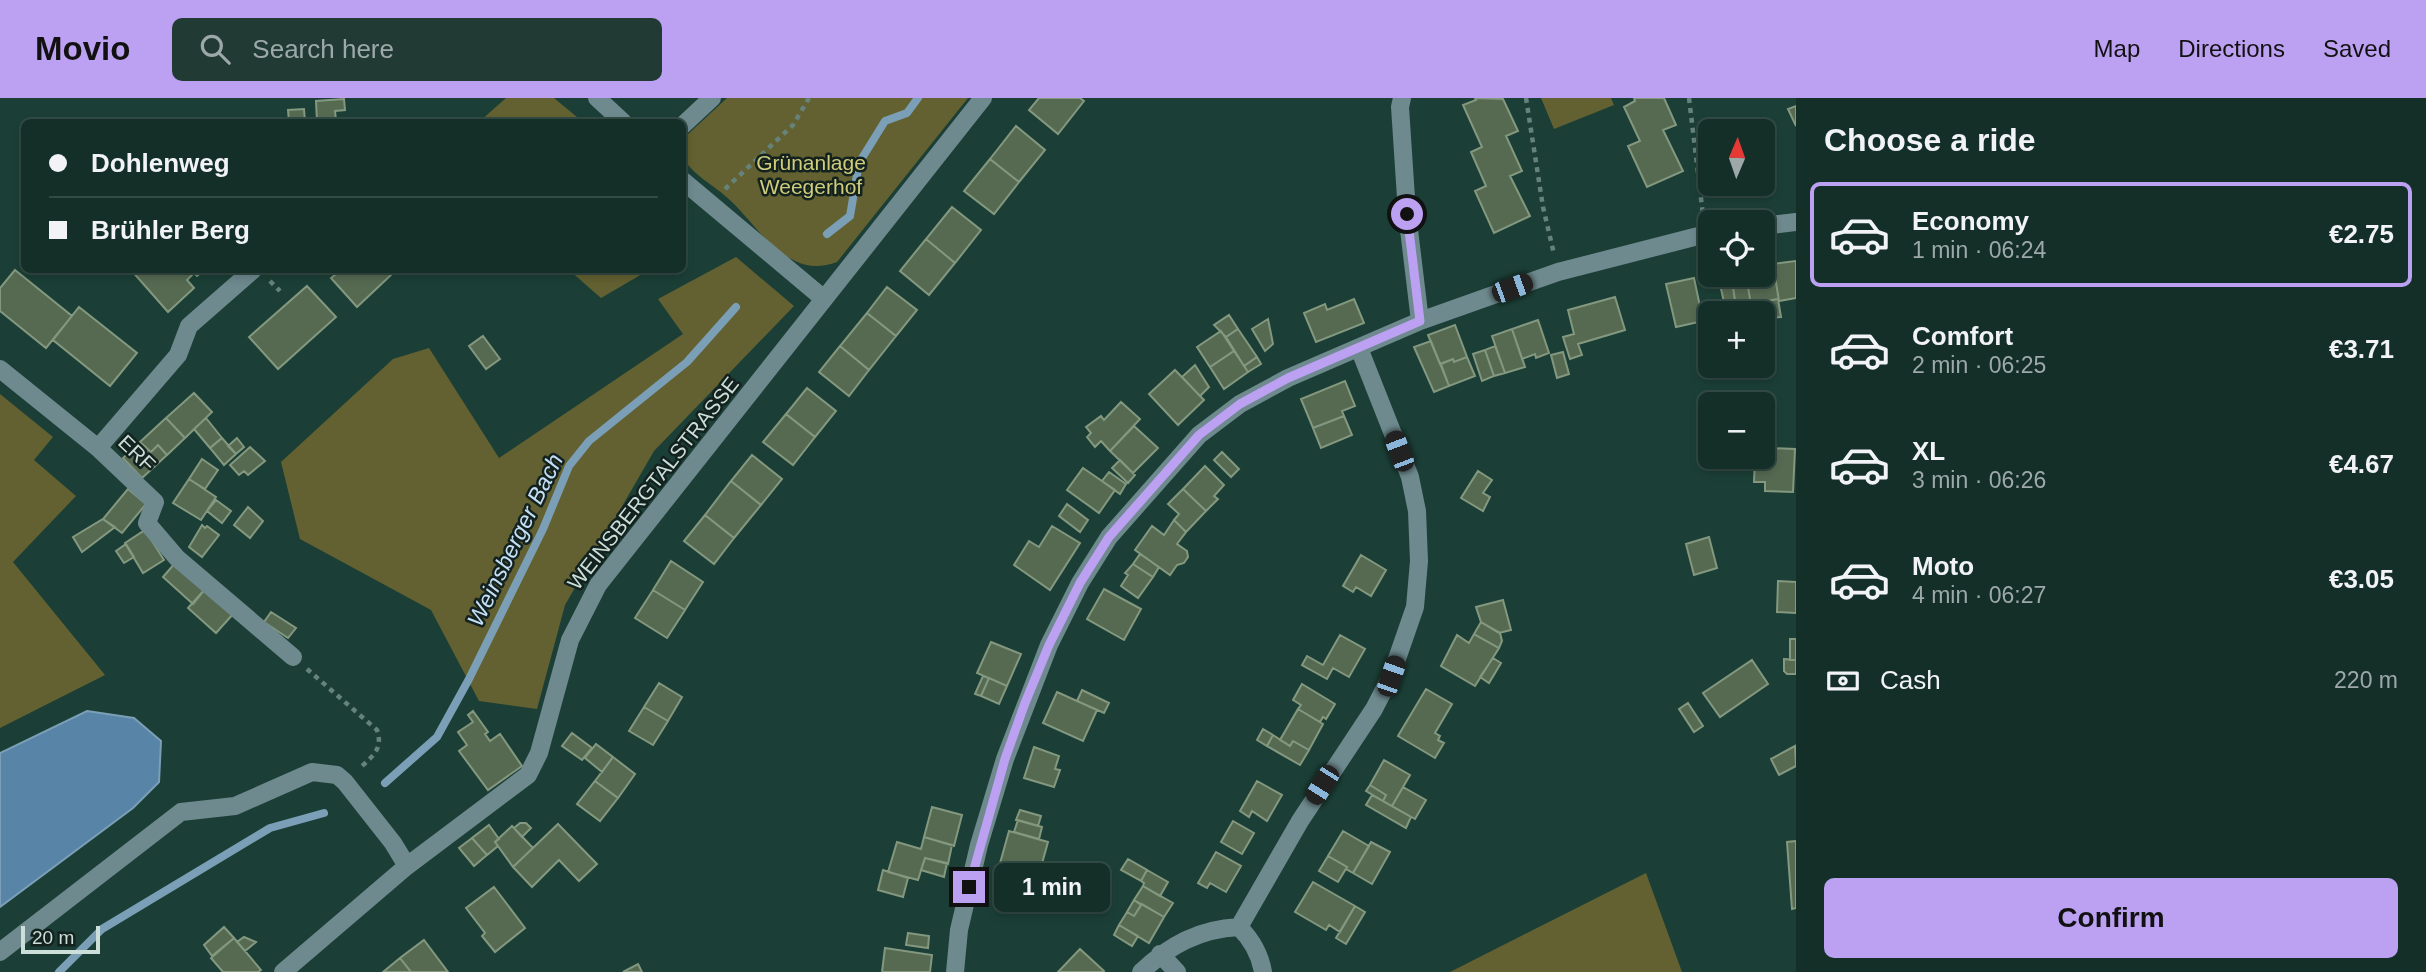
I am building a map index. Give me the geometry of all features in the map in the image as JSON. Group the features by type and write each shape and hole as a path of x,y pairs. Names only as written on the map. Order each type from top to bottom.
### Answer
{"street":[{"path":"597,98 620,119"},
{"path":"686,122 712,98"},
{"name":"WEINSBERGTALSTRASSE","path":"283,972 407,866 528,775 539,753 570,640 598,585 983,98"},
{"path":"1402,98 1400,107 1407,214 1420,321"},
{"path":"686,183 824,299"},
{"path":"1775,224 1796,222"},
{"path":"955,972 959,930 979,845 1005,759 1049,645 1080,583 1109,537 1199,435 1240,404 1288,378 1420,321 1558,272 1698,236"},
{"name":"ERF","path":"250,273 189,326 178,355 98,448 155,502 147,523 177,558 293,657"},
{"path":"1239,927 1300,821 1374,709 1391,676 1415,607 1419,561 1417,511 1410,477 1360,348"},
{"path":"0,369 98,448"},
{"path":"0,952 181,812 235,806 312,772 337,775 345,782 393,843 407,866"},
{"path":"1141,972 1160,954 1187,939 1216,928 1239,927 1251,939 1263,972"},
{"path":"1160,954 1177,972"}],"path":[{"path":"745,170 793,125 809,98"},
{"path":"1526,98 1543,207 1558,272"},
{"path":"1689,98 1698,171"},
{"path":"293,657 377,730 381,741 378,748 369,761 345,782"}],"green space":[{"path":"506,98 554,98 579,119 482,119"},
{"name":"Grünanlage Weegerhof","path":"727,98 968,98 837,262 826,265 806,265 775,248 732,202 686,162 686,136"},
{"path":"1541,98 1611,98 1614,105 1554,129"},
{"path":"736,257 794,306 654,451 565,605 537,709 479,701 431,610 300,539 281,462 393,359 429,348 499,458 683,334 658,299"},
{"path":"572,273 644,273 601,298"},
{"path":"0,394 53,437 34,460 76,496 13,562 105,675 0,728"},
{"path":"1646,873 1682,972 1450,972"}],"water":[{"path":"87,711 134,718 161,741 159,782 133,808 0,907 0,753"}],"building":[{"path":"1039,98 1080,98 1084,101 1058,134 1029,110"},
{"path":"1475,98 1503,99 1518,131 1506,136 1522,171 1510,176 1530,216 1494,233 1475,191 1486,186 1471,152 1482,147 1463,105 1476,100"},
{"path":"1634,98 1664,98 1676,125 1663,130 1683,171 1647,187 1628,146 1640,141 1624,107 1635,101"},
{"path":"344,99 345,110 335,111 336,119 317,119 316,101"},
{"path":"1796,106 1796,126 1788,109"},
{"path":"304,109 305,119 289,119 288,110"},
{"path":"1016,126 1045,150 1019,182 990,159"},
{"path":"990,159 1019,182 994,214 964,191"},
{"path":"952,207 981,230 955,263 926,239"},
{"path":"926,239 955,263 929,295 900,271"},
{"path":"1796,261 1796,298 1779,301 1775,264"},
{"path":"15,270 72,316 46,348 0,311 0,288"},
{"path":"134,273 194,273 187,280 194,288 168,312"},
{"path":"337,273 391,275 357,307 331,278"},
{"path":"1775,276 1779,301 1750,301 1748,287 1775,287"},
{"path":"1694,278 1699,301 1698,322 1676,327 1666,284"},
{"path":"307,286 336,317 278,369 249,337"},
{"path":"887,287 917,310 896,336 867,313"},
{"path":"1721,287 1733,287 1735,301 1724,301"},
{"path":"1733,287 1748,287 1750,301 1735,301"},
{"path":"1615,297 1625,330 1578,344 1582,355 1570,359 1563,337 1574,334 1568,310"},
{"path":"1354,299 1364,323 1316,342 1304,313 1325,304 1327,310"},
{"path":"1778,299 1781,317 1775,318 1775,301 1767,301"},
{"path":"79,307 137,353 110,386 53,340"},
{"path":"867,313 896,336 869,370 840,346"},
{"path":"1229,315 1238,329 1226,337 1214,325"},
{"path":"1268,319 1273,344 1265,351 1252,329"},
{"path":"1538,320 1549,353 1522,359 1512,329"},
{"path":"1455,325 1467,357 1440,364 1428,335"},
{"path":"1238,329 1257,357 1244,366 1226,337"},
{"path":"1512,329 1525,367 1505,373 1492,336"},
{"path":"1221,331 1234,351 1210,367 1197,347"},
{"path":"483,336 500,359 486,369 469,346"},
{"path":"1431,341 1449,386 1434,392 1414,347"},
{"path":"840,346 869,370 849,396 819,372"},
{"path":"1495,346 1505,373 1494,376 1485,350"},
{"path":"1485,350 1494,376 1482,381 1473,354"},
{"path":"1234,351 1248,372 1224,389 1210,367"},
{"path":"1563,352 1569,374 1557,378 1551,355"},
{"path":"1257,357 1261,364 1248,372 1244,366"},
{"path":"1467,357 1475,376 1449,386 1441,364"},
{"path":"1195,365 1209,387 1200,396 1182,377"},
{"path":"1175,370 1204,400 1178,425 1149,394"},
{"path":"1345,381 1355,406 1342,411 1344,416 1313,428 1301,399"},
{"path":"807,388 836,411 815,437 786,414"},
{"path":"194,393 212,412 185,438 166,418"},
{"path":"1121,402 1140,419 1110,451 1101,441 1095,447 1087,437 1091,433 1086,427 1101,416 1104,420"},
{"path":"786,414 815,437 793,465 763,442"},
{"path":"1344,416 1352,435 1321,448 1313,428"},
{"path":"166,418 185,438 167,455 158,445 151,452 140,442"},
{"path":"206,418 222,438 210,448 194,429"},
{"path":"1134,426 1158,448 1133,473 1110,451"},
{"path":"222,438 236,454 224,465 210,448"},
{"path":"237,438 244,447 236,454 228,446"},
{"path":"140,442 151,452 158,445 167,455 142,478 123,458"},
{"path":"250,447 265,461 248,475 244,471 239,475 230,465"},
{"path":"1775,448 1795,449 1793,492 1765,491 1765,482 1754,482 1755,469 1775,469"},
{"path":"1222,452 1239,469 1231,477 1214,460"},
{"path":"752,455 782,479 761,505 731,481"},
{"path":"202,459 218,470 205,489 189,479"},
{"path":"1120,460 1135,475 1128,483 1112,468"},
{"path":"1205,466 1224,485 1214,496 1218,499 1206,511 1183,489"},
{"path":"1083,468 1115,490 1099,513 1067,490"},
{"path":"1478,471 1492,480 1483,493 1490,497 1483,511 1461,498"},
{"path":"1109,472 1126,484 1120,494 1102,481"},
{"path":"189,479 216,497 201,520 173,503"},
{"path":"731,481 761,505 734,538 705,515"},
{"path":"128,489 146,504 122,533 103,519"},
{"path":"1183,489 1206,511 1186,532 1174,520 1179,514 1168,504"},
{"path":"216,500 231,511 222,523 207,511"},
{"path":"1067,504 1088,520 1080,532 1059,516"},
{"path":"248,507 263,521 250,538 234,525"},
{"path":"705,515 734,538 714,564 684,541"},
{"path":"103,519 115,527 82,552 73,537"},
{"path":"1174,520 1186,532 1177,544 1187,551 1188,557 1184,563 1177,565 1170,575 1135,550 1152,526 1164,535"},
{"path":"202,525 219,535 202,557 189,547"},
{"path":"1052,526 1080,543 1050,590 1014,565 1029,541 1039,547"},
{"path":"145,530 164,560 143,573 125,543"},
{"path":"1709,537 1717,568 1694,575 1686,544"},
{"path":"126,544 134,557 124,563 116,551"},
{"path":"1140,554 1159,567 1153,577 1133,564"},
{"path":"1361,555 1386,570 1371,596 1356,587 1353,592 1343,586"},
{"path":"671,561 703,582 685,610 653,590"},
{"path":"176,562 206,588 193,604 163,577"},
{"path":"1133,564 1153,577 1138,598 1121,586 1128,575 1125,573"},
{"path":"1778,581 1796,582 1796,613 1777,612"},
{"path":"206,588 234,613 216,633 188,608"},
{"path":"1104,589 1141,609 1124,640 1087,619"},
{"path":"653,590 685,610 667,638 635,618"},
{"path":"1503,600 1511,630 1499,633 1481,622 1476,607"},
{"path":"271,612 296,628 288,638 264,622"},
{"path":"1481,622 1500,633 1502,641 1499,648 1474,634"},
{"path":"1474,634 1499,648 1475,686 1441,666 1457,635 1469,643"},
{"path":"1340,635 1365,649 1349,677 1333,668 1327,679 1302,665 1307,656 1323,665"},
{"path":"1790,639 1796,639 1796,660 1790,660"},
{"path":"991,642 1021,654 1007,686 977,673"},
{"path":"1493,658 1501,663 1489,683 1480,677"},
{"path":"1784,659 1796,660 1796,674 1787,674 1784,671"},
{"path":"1752,660 1768,684 1720,717 1703,693"},
{"path":"983,676 989,678 981,696 975,694"},
{"path":"989,678 1007,686 999,704 981,696"},
{"path":"659,683 682,697 668,721 644,707"},
{"path":"1302,684 1335,704 1326,719 1323,717 1320,722 1298,709 1301,705 1293,700"},
{"path":"1426,689 1452,704 1435,733 1440,736 1438,740 1444,743 1435,758 1398,736"},
{"path":"1082,690 1109,703 1104,713 1077,701"},
{"path":"1057,692 1097,710 1083,741 1043,723"},
{"path":"1688,703 1703,726 1694,732 1679,709"},
{"path":"644,707 668,721 653,745 629,731"},
{"path":"1298,709 1323,724 1309,750 1293,741 1290,746 1280,740"},
{"path":"473,711 488,732 485,734 490,741 500,734 522,766 488,790 459,751 467,745 458,732 473,722 468,715"},
{"path":"1263,729 1273,735 1267,746 1257,740"},
{"path":"572,733 592,748 582,760 562,746"},
{"path":"1273,735 1290,746 1293,741 1309,750 1300,765 1267,746"},
{"path":"596,744 613,757 602,772 585,758"},
{"path":"1795,746 1796,766 1779,775 1771,759"},
{"path":"1034,747 1059,756 1055,769 1060,770 1054,787 1024,778"},
{"path":"613,757 635,774 618,798 595,781"},
{"path":"1384,760 1410,775 1392,806 1383,801 1386,795 1370,785"},
{"path":"595,781 618,798 600,821 577,804"},
{"path":"1257,781 1282,795 1267,821 1252,811 1249,817 1240,811"},
{"path":"1370,785 1386,795 1383,801 1366,791"},
{"path":"1403,787 1426,800 1415,819 1392,806"},
{"path":"1372,795 1411,817 1406,828 1366,805"},
{"path":"932,807 962,815 954,846 924,837"},
{"path":"1020,810 1041,816 1038,826 1016,820"},
{"path":"1018,820 1042,827 1039,839 1014,832"},
{"path":"1233,821 1254,833 1242,854 1221,842"},
{"path":"520,823 526,823 531,828 522,837 514,828"},
{"path":"558,824 597,864 579,881 559,860 532,887 513,867"},
{"path":"489,825 499,839 495,842 498,846 487,855 472,838"},
{"path":"512,826 533,848 513,867 495,842"},
{"path":"1009,831 1048,842 1036,885 997,874"},
{"path":"1343,831 1369,846 1353,873 1328,856"},
{"path":"924,837 952,845 948,864 925,858 918,880 888,872 897,842 921,849"},
{"path":"472,838 487,855 474,866 459,848"},
{"path":"1796,841 1796,908 1792,909 1787,842"},
{"path":"1371,842 1390,852 1372,884 1353,873"},
{"path":"1216,852 1241,866 1226,892 1210,883 1207,888 1198,883"},
{"path":"1328,856 1347,867 1338,882 1319,871"},
{"path":"925,858 947,863 944,877 921,870"},
{"path":"1128,859 1147,870 1141,881 1121,870"},
{"path":"883,870 908,878 903,897 878,890"},
{"path":"1147,870 1168,882 1160,896 1143,886 1141,881"},
{"path":"1313,882 1355,906 1340,932 1329,925 1326,930 1295,912"},
{"path":"1143,886 1173,903 1164,917 1134,900"},
{"path":"494,887 525,928 495,952 482,936 485,933 466,908"},
{"path":"1134,900 1141,905 1134,916 1127,912"},
{"path":"1142,904 1164,917 1149,943 1119,925 1127,912 1134,916"},
{"path":"1355,906 1365,912 1346,944 1336,938"},
{"path":"1119,925 1138,936 1132,946 1114,935"},
{"path":"224,927 234,938 212,956 204,945"},
{"path":"908,933 929,936 928,948 906,945"},
{"path":"244,937 256,942 245,951 237,942"},
{"path":"234,938 261,970 223,972 211,958"},
{"path":"424,940 448,972 411,972 400,958"},
{"path":"885,948 932,955 930,972 882,972"},
{"path":"1080,949 1104,971 1058,972"},
{"path":"400,958 411,972 383,972"},
{"path":"638,964 642,972 623,972"}],"waterway":[{"name":"Weinsberger Bach","path":"827,234 850,216 859,163 885,121 907,113 918,98"},
{"name":"Weinsberger Bach","path":"385,783 437,737 469,679 543,529 569,466 589,441 687,362 736,307"},
{"name":"Weinsberger Bach","path":"59,972 102,929 270,828 324,813"}],"route":[{"path":"969,887 1005,759 1025,703 1049,645 1080,583 1109,537 1199,435 1240,404 1288,378 1420,321 1407,214"}]}
